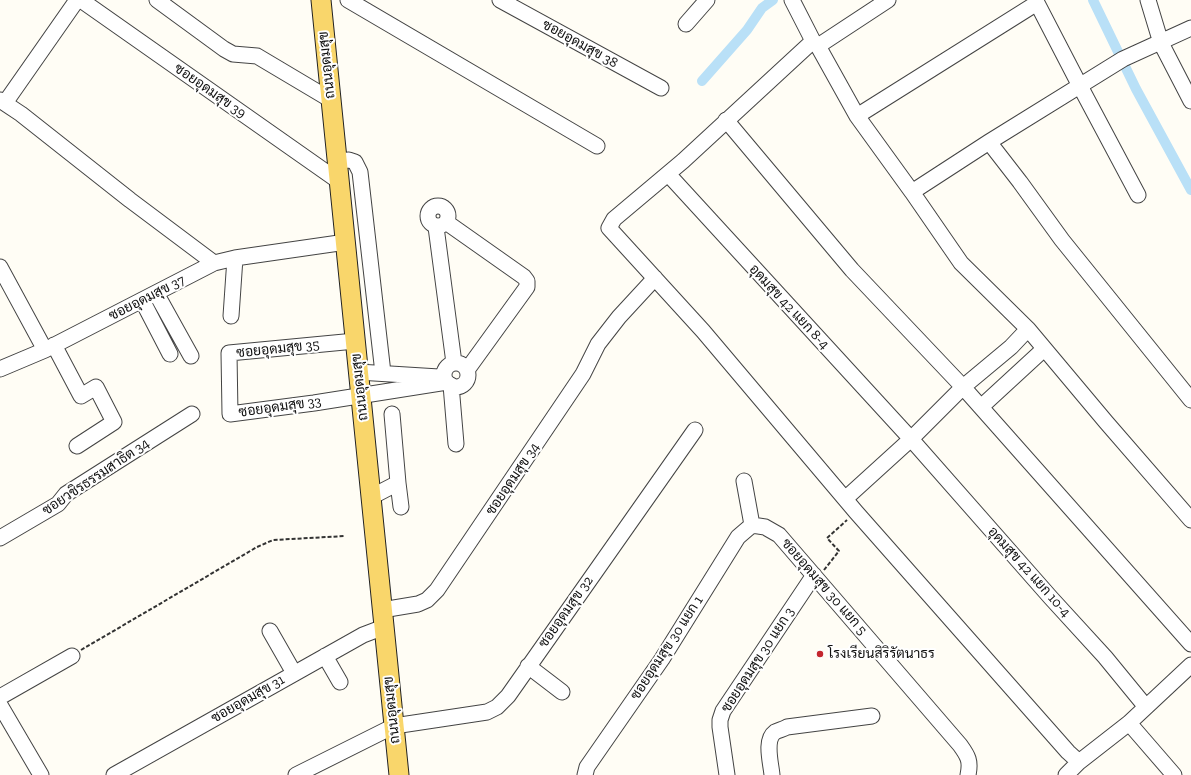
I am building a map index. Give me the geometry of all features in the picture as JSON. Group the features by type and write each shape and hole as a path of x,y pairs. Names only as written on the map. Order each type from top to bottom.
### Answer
{"main road":[{"name":"ถนนอุดมสุข","path":"321,0 399,775"}],"street":[{"path":"77,0 2,102 21,114 130,200 214,263"},
{"name":"ซอยอุดมสุข 39","path":"81,0 340,182"},
{"path":"157,0 224,49 233,54 257,56 331,100"},
{"path":"348,0 597,146"},
{"name":"ซอยอุดมสุข 38","path":"500,0 660,88"},
{"path":"686,24 707,0"},
{"path":"792,0 857,116 961,263 1028,329 1191,520"},
{"path":"888,0 816,44 726,120 668,174 614,219 609,228 703,331 856,512 1068,752 1079,762"},
{"path":"1148,0 1161,42 1191,101"},
{"path":"857,116 1037,2 1138,196"},
{"path":"912,192 989,142 1123,59 1191,28"},
{"path":"726,120 852,270 963,387 1191,644"},
{"path":"989,142 1062,240 1191,400"},
{"path":"337,161 349,160 355,162 360,172 383,373"},
{"name":"อุดมสุข 42 แยก 8-4","path":"668,174 911,439"},
{"path":"358,372 383,373 448,382 459,386 463,385 468,378 461,367 441,224 524,277 527,281 527,287 461,367"},
{"name":"ซอยอุดมสุข 37","path":"0,369 50,347 214,263 235,258 346,242"},
{"path":"231,316 235,258"},
{"path":"0,267 81,396 96,387 114,422 77,446"},
{"name":"ซอยอุดมสุข 34","path":"383,619 427,600 437,590 583,374 598,344 619,317 655,278"},
{"path":"156,293 191,356"},
{"path":"142,300 170,354"},
{"path":"845,499 911,439 963,387 1010,347 1028,329"},
{"name":"ซอยอุดมสุข 35","path":"230,384 230,353 355,341"},
{"path":"981,407 1044,349"},
{"path":"456,444 448,382 445,374 448,367 461,367"},
{"path":"360,396 448,382"},
{"name":"ซอยอุดมสุข 33","path":"230,384 230,414 360,396"},
{"name":"ซอยวชิรธรรมสาธิต 34","path":"0,538 58,504 66,494 192,414"},
{"path":"392,414 401,507"},
{"name":"ซอยอุดมสุข 32","path":"296,775 394,726 487,712 497,707 508,696 695,430"},
{"name":"อุดมสุข 42 แยก 10-4","path":"911,439 1105,657 1146,707"},
{"path":"744,481 752,525"},
{"path":"371,496 398,483"},
{"name":"ซอยอุดมสุข 30 แยก 5","path":"752,525 765,527 779,535 960,745 968,757 973,773"},
{"name":"ซอยอุดมสุข 30 แยก 1","path":"584,775 587,767 662,659 738,537 752,525"},
{"name":"ซอยอุดมสุข 30 แยก 3","path":"727,775 720,727 720,720 723,711 815,577"},
{"name":"ซอยอุดมสุข 31","path":"114,775 363,635 383,619"},
{"path":"270,631 294,673"},
{"path":"0,697 72,656"},
{"path":"325,656 340,682"},
{"path":"1066,775 1079,762 1129,723 1191,665"},
{"path":"528,666 562,692"},
{"path":"0,705 41,775"},
{"path":"772,775 770,745 771,737 776,732 787,728 872,716"},
{"path":"1129,723 1174,775"}],"path":[{"path":"815,577 840,551 827,538 856,512"},
{"path":"72,656 257,547 273,540 346,536"}],"waterway":[{"path":"702,81 747,30 762,8 773,0"},
{"path":"1093,0 1136,89 1191,190"}],"place":[{"name":"โรงเรียนสิริรัตนาธร","path":"820,654"}]}
